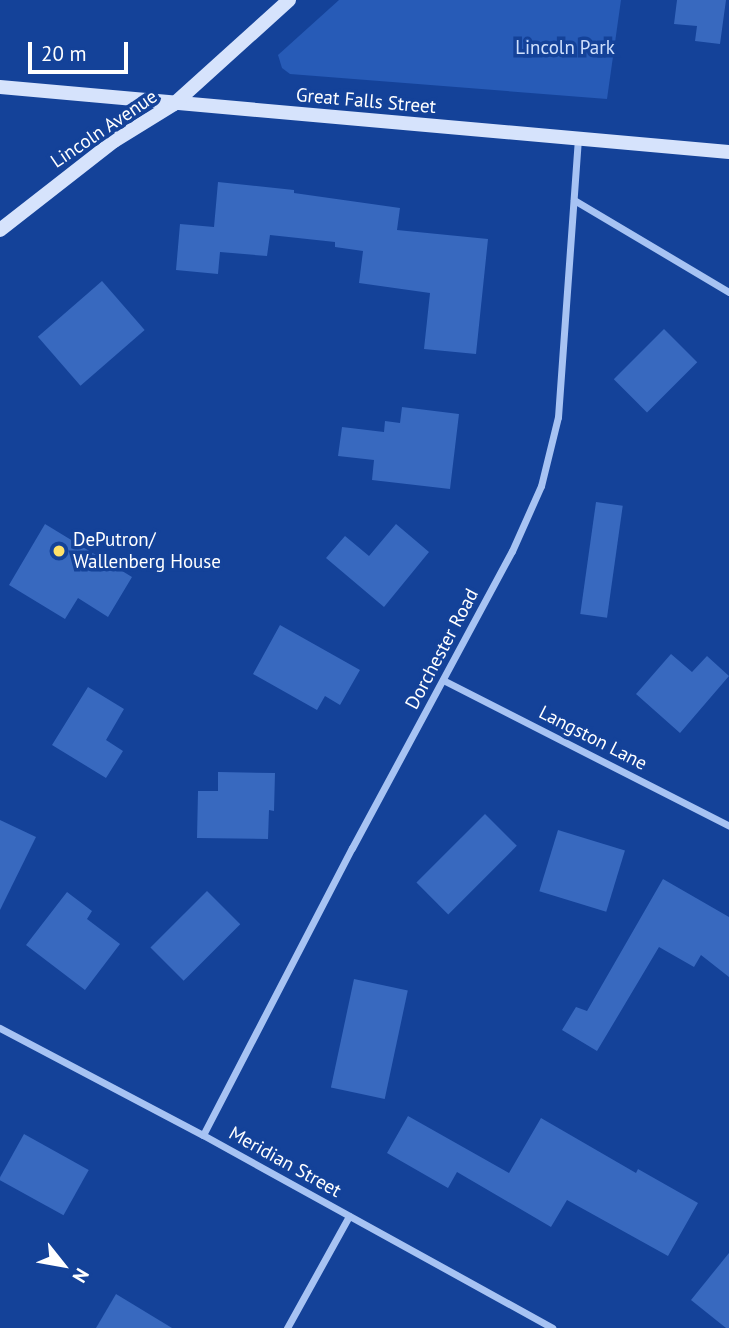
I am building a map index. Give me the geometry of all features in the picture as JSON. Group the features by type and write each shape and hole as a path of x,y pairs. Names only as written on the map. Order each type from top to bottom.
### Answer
{"main road":[{"name":"Lincoln Avenue","path":"0,230 114,141 174,104 289,0"},
{"name":"Great Falls Street","path":"0,88 729,152"}],"street":[{"name":"Dorchester Road","path":"203,1135 352,848 512,551 541,486 558,417 578,138"},
{"path":"574,200 729,292"},
{"name":"Langston Lane","path":"443,680 729,826"},
{"name":"Meridian Street","path":"0,1028 203,1135 552,1328"},
{"path":"287,1328 349,1216"}],"green space":[{"name":"Lincoln Park","path":"339,0 621,0 607,99 290,74 282,68 278,55"}],"building":[{"path":"677,0 726,0 720,44 695,41 697,26 674,24"},
{"path":"218,182 294,190 294,193 400,208 397,230 488,239 476,354 424,349 430,293 359,283 363,251 335,247 335,242 270,235 267,256 220,252 218,274 176,270 180,224 214,227"},
{"path":"102,281 145,330 80,386 38,337"},
{"path":"664,329 697,362 647,412 614,379"},
{"path":"402,407 459,414 450,489 372,480 374,460 338,456 342,427 384,432 385,421 400,423"},
{"path":"596,502 623,506 607,618 580,614"},
{"name":"DePutron/ Wallenberg House","path":"45,524 132,577 108,617 78,598 65,619 9,585"},
{"path":"396,524 429,552 384,607 326,558 345,536 369,556"},
{"path":"280,625 360,670 340,705 325,696 317,710 253,674"},
{"path":"671,654 692,672 707,656 729,676 680,733 636,694"},
{"path":"88,687 124,709 106,740 123,751 106,778 52,745"},
{"path":"218,772 275,773 274,811 269,810 268,839 197,838 198,791 218,791"},
{"path":"485,814 517,846 448,914 416,883"},
{"path":"0,820 36,837 0,910"},
{"path":"558,830 625,850 606,912 539,891"},
{"path":"663,879 729,917 729,977 701,955 694,967 659,947 597,1051 562,1030 576,1007 587,1011"},
{"path":"207,891 240,924 184,981 150,948"},
{"path":"67,892 92,911 87,919 120,944 85,990 26,945"},
{"path":"354,979 408,990 385,1099 331,1088"},
{"path":"408,1116 509,1173 541,1118 636,1173 638,1169 698,1203 668,1256 567,1200 551,1227 457,1172 448,1188 387,1153"},
{"path":"24,1134 89,1170 64,1215 0,1180"},
{"path":"729,1253 729,1328 726,1328 691,1300"},
{"path":"116,1294 172,1328 96,1328"}],"place":[{"name":"DePutron/ Wallenberg House","path":"59,551"}]}
